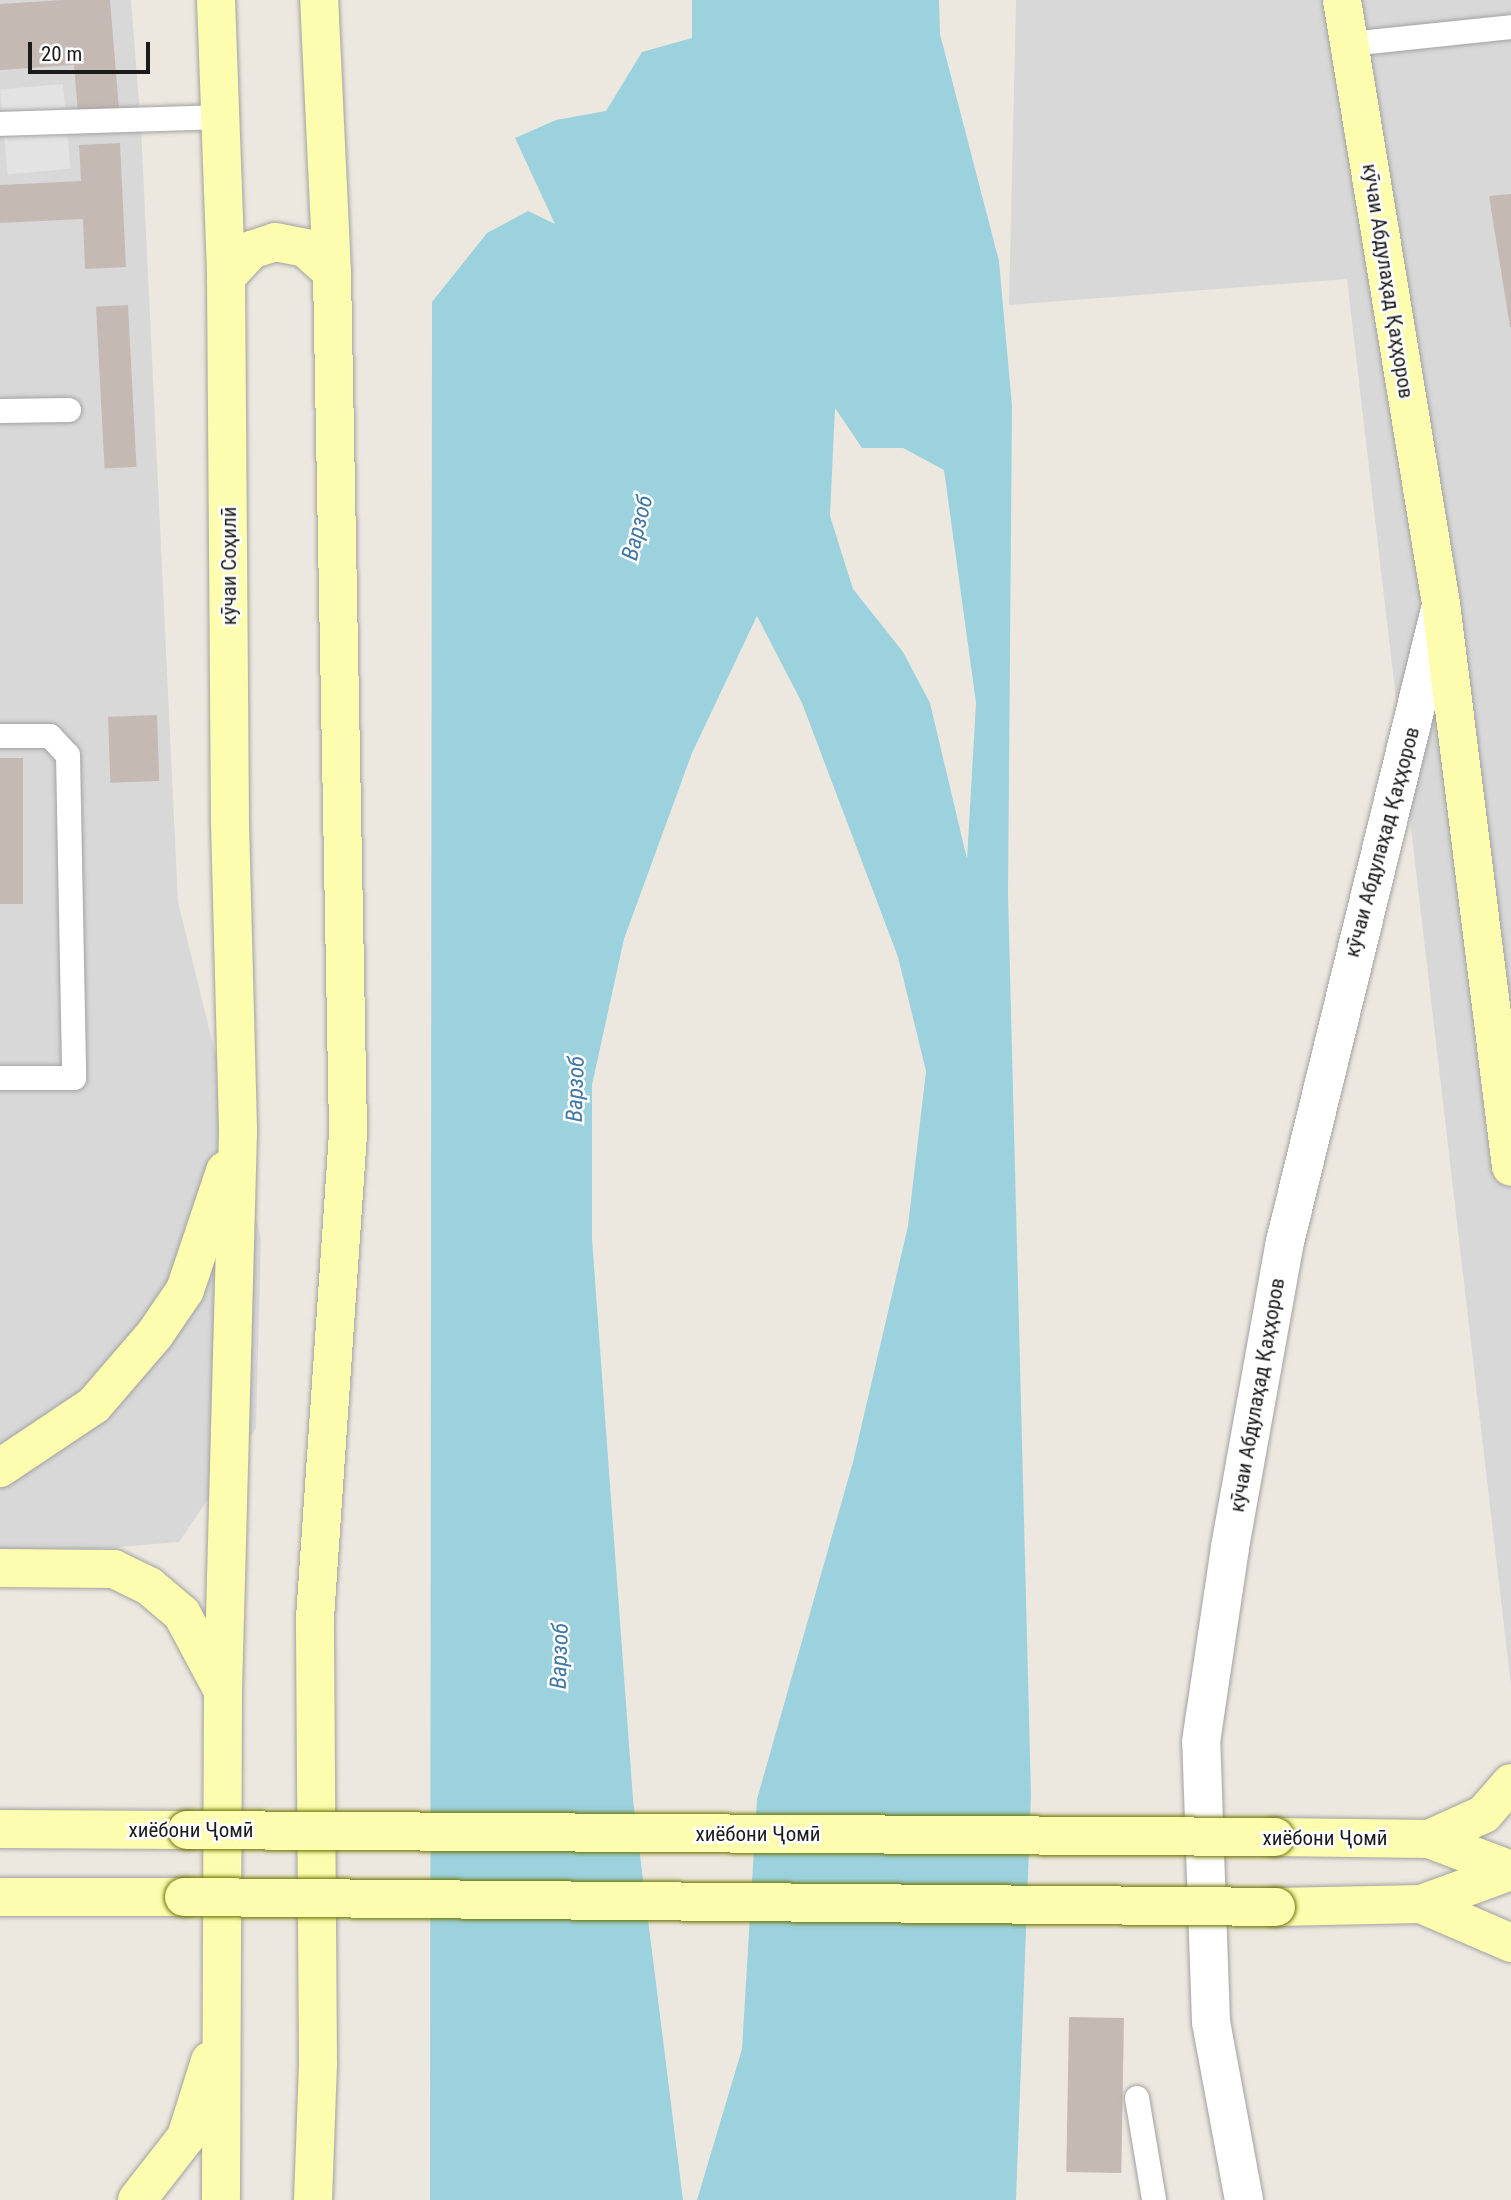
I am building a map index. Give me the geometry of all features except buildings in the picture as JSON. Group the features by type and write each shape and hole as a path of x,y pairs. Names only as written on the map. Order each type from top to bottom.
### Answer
{"main road":[{"name":"кӯчаи Соҳилӣ","path":"216,0 226,278 230,823 238,1132 223,1691 221,2200"},
{"path":"313,2200 318,2063 315,1618 348,1130 332,272 319,0"},
{"name":"кӯчаи Абдулаҳад Қаҳҳоров","path":"1342,0 1441,604 1511,1167"},
{"path":"226,278 251,250 275,242 305,248 332,272"},
{"path":"0,1468 94,1405 155,1334 185,1290 238,1132"},
{"path":"0,1568 114,1569 149,1586 182,1614 223,1691"},
{"path":"1429,1839 1484,1814 1511,1783"},
{"name":"хиёбони Ҷомӣ","path":"0,1829 1429,1839 1511,1871"},
{"name":"хиёбони Ҷомӣ","path":"0,1897 1276,1907 1421,1904 1511,1871"},
{"path":"1421,1904 1511,1943"},
{"path":"137,2200 186,2137 222,2026"}],"street":[{"name":"кӯчаи Абдулаҳад Қаҳҳоров","path":"1244,2200 1210,2022 1201,1742 1230,1547 1284,1245 1441,604"}],"lane":[{"path":"1350,44 1511,26"},
{"path":"0,124 220,117"},
{"path":"0,411 69,410"},
{"path":"0,736 50,736 68,755 74,1078 0,1078"},
{"path":"1137,2098 1154,2200"}],"shaded area":[{"path":"0,0 131,0 141,128 178,902 261,1239 256,1428 179,1542 0,1557"},
{"path":"1016,0 1511,0 1511,1686 1347,279 1009,305"},
{"path":"63,84 70,169 8,174 0,89"}],"water":[{"name":"Варзоб","path":"692,0 939,0 940,34 999,261 1012,406 1008,894 1031,1795 1016,2200 697,2200 742,2049 757,1799 853,1462 908,1226 926,1071 898,957 802,703 757,616 692,753 624,939 592,1085 592,1239 633,1799 683,2200 430,2200 432,302 487,233 528,211 555,224 515,138 556,120 606,111 642,52 692,38","holes":["835,408 862,448 903,448 944,470 976,703 967,859 930,703 903,652 853,589 830,516"]}]}
